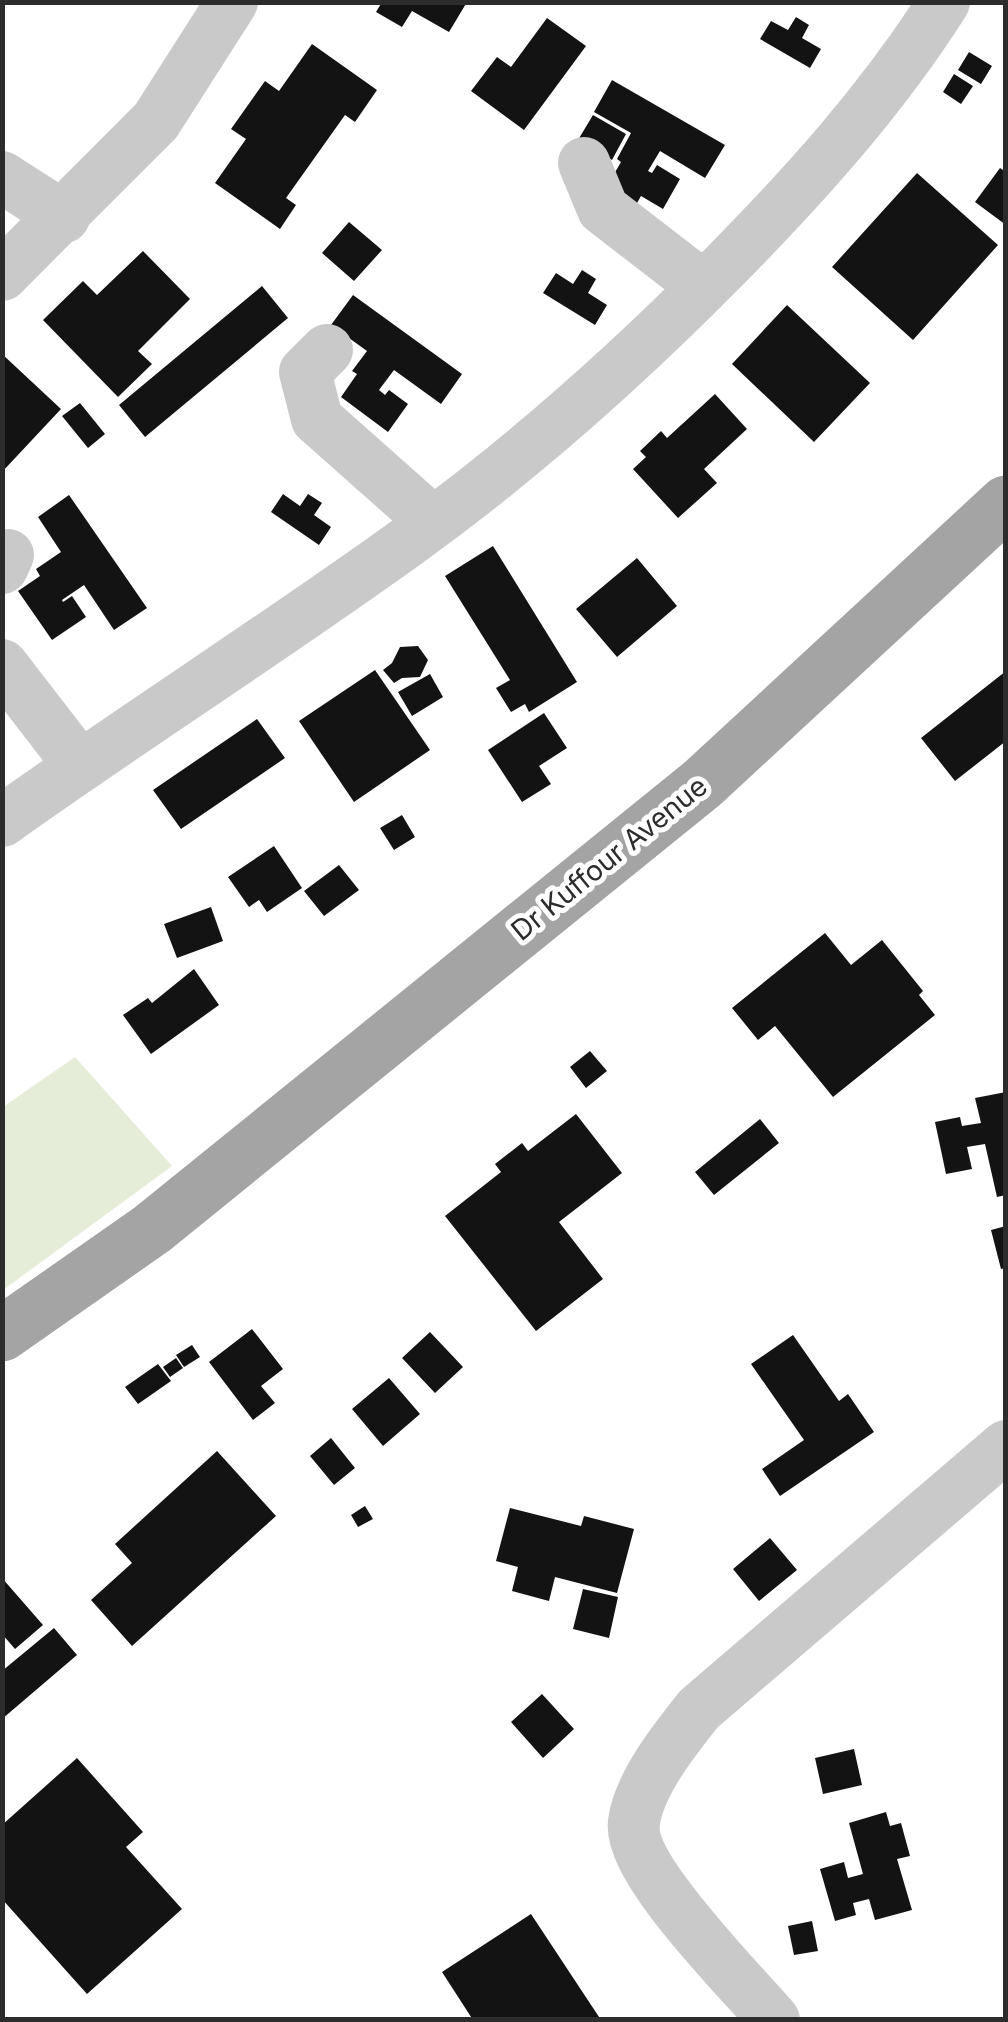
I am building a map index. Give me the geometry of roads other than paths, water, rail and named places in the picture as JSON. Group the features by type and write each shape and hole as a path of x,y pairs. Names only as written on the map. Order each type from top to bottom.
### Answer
{"main road":[{"name":"Dr Kuffour Avenue","path":"2,1334 152,1229 702,783 1006,503"}],"street":[{"path":"2,275 156,121 232,2"},
{"path":"2,821 433,522 538,439 642,349 784,207 862,117 924,9"},
{"path":"584,163 604,209 704,287"},
{"path":"2,177 64,217"},
{"path":"327,350 306,372 317,420 433,522"},
{"path":"2,665 80,766"},
{"path":"774,2020 659,1887 640,1856 633,1824 649,1782 672,1742 699,1709 1006,1446"}]}
